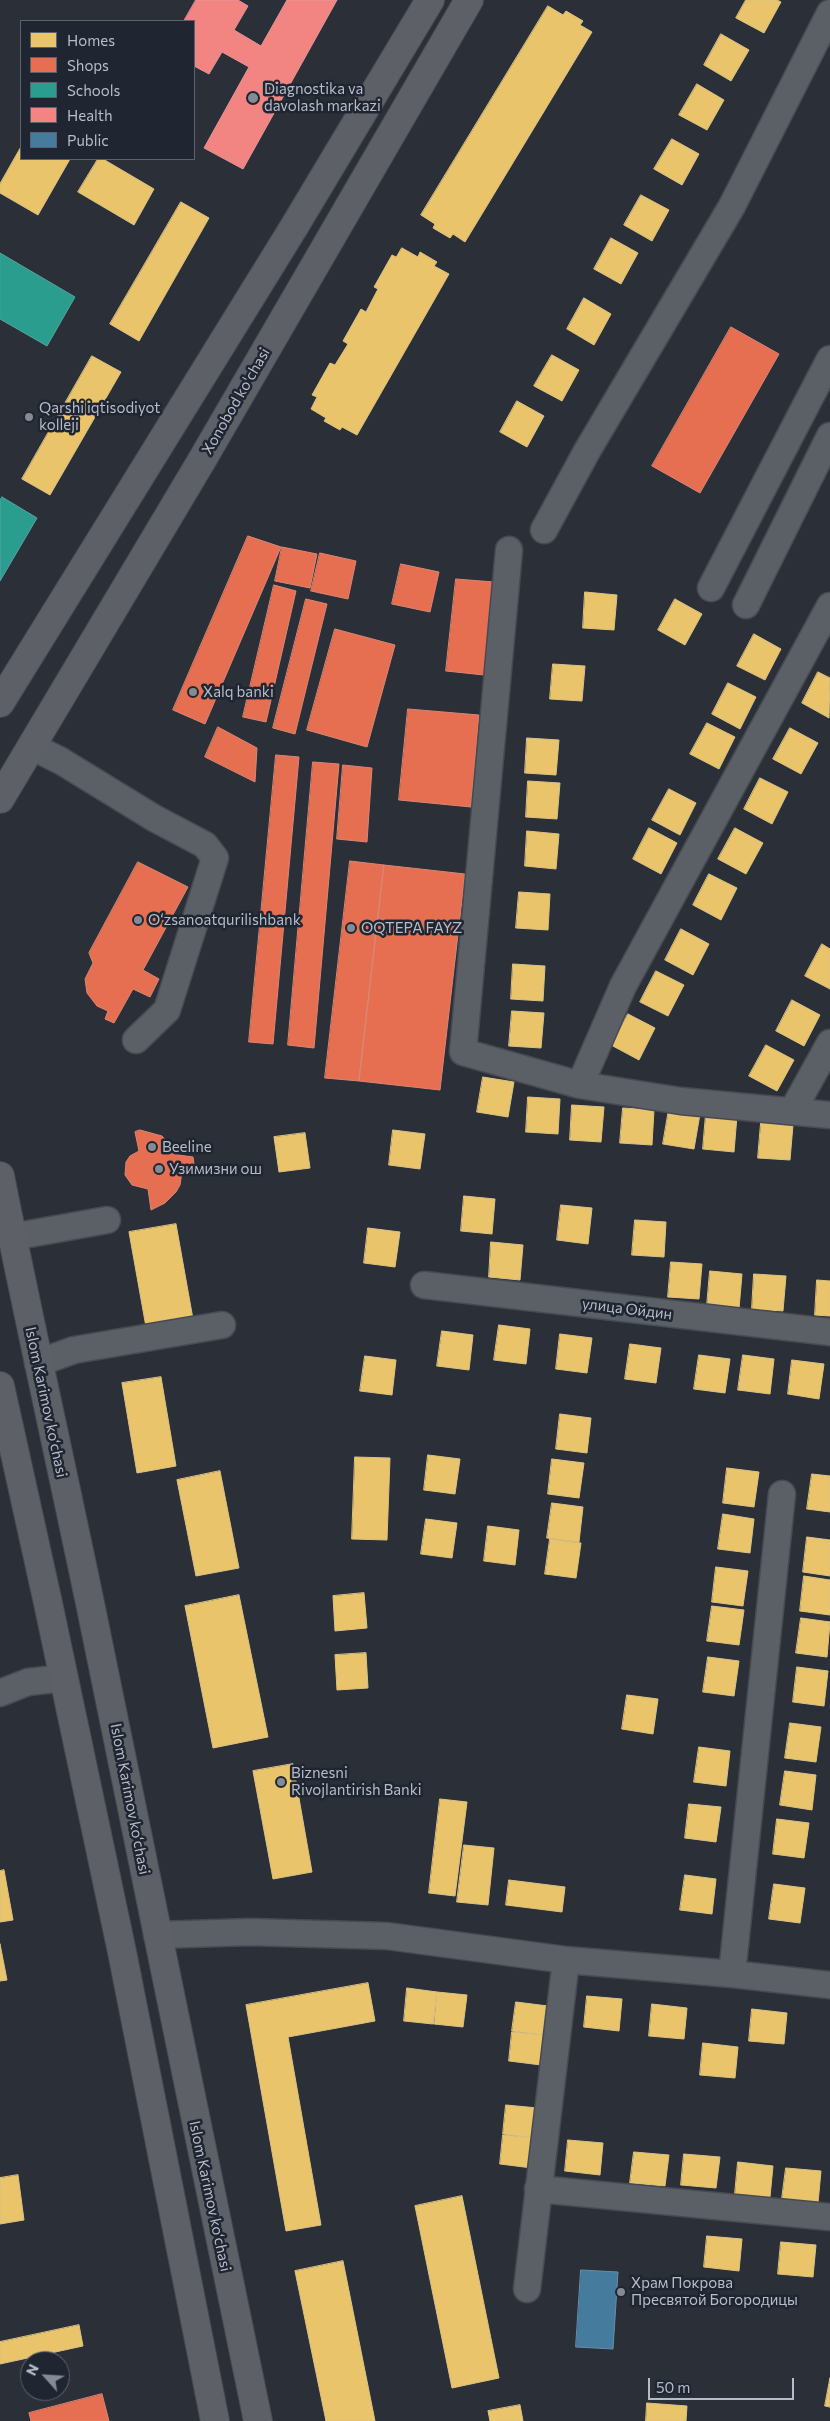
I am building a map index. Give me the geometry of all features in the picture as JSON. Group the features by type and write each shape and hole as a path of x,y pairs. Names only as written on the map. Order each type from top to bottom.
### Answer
{"main road":[{"path":"0,703 294,227 430,0"},
{"name":"Xonobod ko'chasi","path":"0,799 212,443 469,0"},
{"name":"Islom Karimov ko‘chasi","path":"0,1176 46,1402 91,1606 258,2421"},
{"path":"0,1386 64,1678 215,2421"},
{"path":"6,1414 46,1402"}],"street":[{"path":"544,530 587,451 732,206 830,13"},
{"path":"711,588 830,359"},
{"path":"746,605 830,436"},
{"path":"508,550 463,1052 580,1085 681,1100 830,1115"},
{"path":"580,1085 623,986 830,606"},
{"path":"31,746 61,761 154,818 205,845 215,858 167,1010 136,1040"},
{"path":"793,1110 830,1043"},
{"path":"12,1237 107,1220"},
{"name":"улица Ойдин","path":"424,1285 830,1332"},
{"path":"38,1363 74,1350 222,1325"},
{"path":"732,1974 782,1494"},
{"path":"0,1693 28,1682 64,1678"},
{"path":"157,1935 250,1932 386,1936 566,1960 732,1974 830,1985"},
{"path":"527,2289 566,1960"},
{"path":"538,2189 830,2216"}],"building: Homes":[{"path":"746,0 777,0 781,2 764,33 736,18"},
{"path":"548,6 563,15 566,11 583,21 580,25 592,32 465,242 453,234 450,238 433,228 435,224 421,215"},
{"path":"721,34 749,50 731,81 704,65"},
{"path":"697,84 724,100 707,130 679,115"},
{"path":"672,139 699,154 682,185 654,169"},
{"path":"20,149 20,160 69,160 38,215 0,193 0,184"},
{"path":"97,160 105,160 154,189 134,225 78,192"},
{"path":"641,195 669,210 652,241 624,225"},
{"path":"181,202 209,218 139,341 110,324"},
{"path":"611,238 638,253 621,284 594,269"},
{"path":"402,248 418,257 420,252 437,262 434,266 449,274 357,435 342,427 340,430 324,421 326,418 311,409 317,397 312,395 330,363 335,365 348,344 343,341 361,309 366,312 378,289 374,287 392,255 396,257"},
{"path":"584,298 611,314 594,345 567,329"},
{"path":"552,355 579,370 562,401 534,386"},
{"path":"92,356 121,372 50,495 22,479"},
{"path":"517,401 544,416 527,447 500,432"},
{"path":"585,592 617,595 614,630 583,628"},
{"path":"675,599 702,614 685,645 658,630"},
{"path":"754,634 781,649 765,680 737,666"},
{"path":"553,664 585,666 582,701 550,699"},
{"path":"818,672 830,678 829,718 802,703"},
{"path":"728,683 756,697 740,729 712,714"},
{"path":"707,723 735,737 719,769 690,754"},
{"path":"790,728 818,743 801,774 773,759"},
{"path":"527,738 559,740 556,775 525,773"},
{"path":"760,778 788,792 772,824 744,809"},
{"path":"528,781 560,783 557,819 526,817"},
{"path":"669,789 696,803 680,835 652,820"},
{"path":"649,828 677,843 661,874 633,859"},
{"path":"735,828 763,843 746,874 718,859"},
{"path":"527,831 559,834 556,869 525,866"},
{"path":"709,874 737,888 721,920 693,905"},
{"path":"519,892 550,894 548,930 516,928"},
{"path":"681,929 709,944 693,975 665,960"},
{"path":"822,944 830,949 830,989 805,976"},
{"path":"513,964 545,966 543,1001 511,999"},
{"path":"656,971 684,985 668,1016 640,1002"},
{"path":"792,1000 820,1015 804,1046 776,1031"},
{"path":"512,1011 544,1013 541,1048 509,1046"},
{"path":"628,1014 655,1028 639,1060 611,1045"},
{"path":"766,1045 794,1060 777,1091 749,1076"},
{"path":"483,1077 514,1082 508,1117 477,1112"},
{"path":"528,1097 560,1099 558,1134 526,1132"},
{"path":"572,1105 604,1107 601,1142 570,1140"},
{"path":"623,1108 654,1110 652,1145 620,1143"},
{"path":"669,1109 700,1114 694,1149 663,1144"},
{"path":"706,1114 737,1116 734,1152 703,1149"},
{"path":"761,1123 793,1125 790,1160 758,1158"},
{"path":"393,1130 425,1134 420,1169 389,1165"},
{"path":"305,1133 310,1168 279,1172 274,1137"},
{"path":"464,1196 495,1199 492,1234 461,1231"},
{"path":"561,1205 592,1208 588,1244 557,1240"},
{"path":"635,1220 666,1222 664,1257 632,1255"},
{"path":"176,1224 193,1319 146,1327 129,1232"},
{"path":"368,1228 400,1232 395,1267 364,1263"},
{"path":"491,1242 523,1245 520,1280 489,1277"},
{"path":"671,1262 702,1264 699,1299 668,1297"},
{"path":"710,1271 742,1274 739,1309 707,1306"},
{"path":"754,1274 786,1276 783,1311 752,1309"},
{"path":"817,1280 830,1281 830,1316 815,1315"},
{"path":"499,1325 530,1329 526,1364 494,1360"},
{"path":"442,1331 473,1335 469,1370 437,1366"},
{"path":"560,1334 592,1338 587,1373 556,1369"},
{"path":"630,1344 661,1348 656,1383 625,1379"},
{"path":"699,1355 730,1359 725,1393 694,1389"},
{"path":"743,1355 774,1359 770,1394 738,1390"},
{"path":"365,1356 396,1360 392,1395 360,1391"},
{"path":"792,1360 824,1364 819,1399 788,1394"},
{"path":"161,1377 176,1466 137,1473 122,1383"},
{"path":"560,1414 591,1418 587,1453 556,1449"},
{"path":"428,1455 460,1459 455,1494 424,1490"},
{"path":"355,1457 390,1458 387,1540 352,1539"},
{"path":"552,1459 584,1463 579,1498 548,1494"},
{"path":"727,1468 759,1472 754,1507 723,1503"},
{"path":"220,1471 239,1568 196,1576 177,1480"},
{"path":"812,1474 830,1476 830,1512 807,1509"},
{"path":"552,1503 583,1507 579,1542 547,1538"},
{"path":"723,1514 754,1519 750,1553 718,1549"},
{"path":"426,1519 457,1523 452,1558 421,1554"},
{"path":"488,1526 519,1530 515,1565 484,1561"},
{"path":"807,1537 830,1540 830,1576 803,1572"},
{"path":"550,1539 581,1543 576,1578 545,1574"},
{"path":"716,1567 748,1571 743,1606 712,1602"},
{"path":"804,1576 830,1580 830,1615 800,1611"},
{"path":"364,1593 367,1628 335,1631 333,1596"},
{"path":"239,1595 268,1737 213,1748 185,1606"},
{"path":"712,1606 744,1610 739,1645 707,1641"},
{"path":"801,1618 830,1622 827,1657 796,1653"},
{"path":"366,1653 368,1688 337,1690 335,1655"},
{"path":"708,1657 739,1661 734,1696 703,1692"},
{"path":"797,1667 828,1671 824,1706 793,1702"},
{"path":"627,1695 658,1699 653,1734 622,1729"},
{"path":"790,1723 821,1727 816,1762 785,1758"},
{"path":"699,1747 730,1751 726,1786 694,1782"},
{"path":"293,1764 312,1872 273,1879 253,1771"},
{"path":"785,1771 816,1775 812,1810 780,1805"},
{"path":"440,1799 467,1802 455,1896 429,1893"},
{"path":"689,1804 721,1807 716,1842 685,1838"},
{"path":"777,1819 809,1823 804,1858 773,1854"},
{"path":"464,1845 494,1848 488,1905 457,1902"},
{"path":"4,1870 13,1920 0,1922 0,1871"},
{"path":"685,1875 716,1879 712,1914 680,1910"},
{"path":"509,1880 565,1887 562,1912 506,1905"},
{"path":"774,1884 805,1888 800,1923 769,1919"},
{"path":"0,1944 7,1980 0,1981"},
{"path":"368,1983 375,2021 288,2037 321,2225 286,2231 246,2005"},
{"path":"407,1988 437,1992 433,2024 404,2021"},
{"path":"437,1992 467,1995 463,2027 434,2024"},
{"path":"587,1996 622,1999 619,2031 584,2027"},
{"path":"516,2002 548,2006 545,2035 512,2031"},
{"path":"652,2004 687,2008 684,2039 649,2036"},
{"path":"752,2009 787,2013 784,2044 749,2041"},
{"path":"512,2032 544,2035 541,2065 509,2061"},
{"path":"703,2043 738,2047 735,2078 700,2075"},
{"path":"506,2105 538,2108 535,2138 503,2134"},
{"path":"503,2135 535,2138 532,2168 500,2164"},
{"path":"568,2140 603,2143 600,2175 565,2171"},
{"path":"634,2152 669,2155 665,2186 630,2183"},
{"path":"684,2154 720,2157 716,2188 681,2185"},
{"path":"738,2162 773,2166 770,2197 735,2194"},
{"path":"786,2168 821,2171 818,2203 782,2199"},
{"path":"18,2175 24,2220 0,2224 0,2178"},
{"path":"462,2196 499,2378 452,2388 415,2206"},
{"path":"707,2236 742,2239 739,2271 704,2267"},
{"path":"781,2242 816,2245 813,2277 778,2274"},
{"path":"343,2261 375,2421 326,2421 295,2271"},
{"path":"79,2325 83,2346 60,2351 20,2351 20,2360 0,2364 0,2342"},
{"path":"830,2378 830,2407 825,2406"},
{"path":"647,2403 687,2406 686,2421 646,2421"},
{"path":"520,2405 523,2421 490,2421 488,2411"}],"building: Shops":[{"path":"731,327 779,354 700,493 652,466"},
{"path":"248,536 281,547 205,724 173,710"},
{"path":"282,547 317,554 310,588 275,581"},
{"path":"320,553 356,561 348,599 311,591"},
{"path":"401,564 439,572 430,612 392,604"},
{"path":"456,579 494,582 484,675 446,671"},
{"path":"274,585 296,591 266,722 243,717"},
{"path":"306,599 327,604 295,734 273,728"},
{"path":"335,629 395,645 367,747 307,730"},
{"path":"408,709 479,715 471,807 399,800"},
{"path":"218,727 257,748 255,782 205,757"},
{"path":"276,755 299,757 273,1044 249,1042"},
{"path":"313,762 339,764 314,1048 288,1045"},
{"path":"343,765 372,768 367,842 337,839"},
{"path":"350,861 384,865 359,1081 325,1078"},
{"name":"Oʻzsanoatqurilishbank","path":"138,862 188,887 143,970 159,979 150,997 133,989 114,1023 105,1019 108,1011 97,1006 87,993 85,979 93,963 89,953"},
{"path":"384,865 465,874 440,1090 359,1081"},
{"name":"Узимизни ош","path":"140,1130 162,1136 178,1155 193,1157 195,1171 182,1172 180,1185 176,1192 165,1203 151,1210 148,1189 132,1185 125,1175 126,1162 130,1156 139,1151 135,1132"},
{"path":"102,2394 109,2421 31,2421 29,2413"}],"building: Schools":[{"path":"0,253 75,297 47,346 0,319"},
{"path":"2,497 37,518 0,581 0,501"}],"building: Health":[{"path":"196,0 238,0 248,6 234,30 261,46 287,0 337,0 243,169 204,148 249,67 222,52 209,74 195,67 195,20 185,20"}],"building: Public":[{"path":"581,2270 618,2272 613,2349 576,2347"}],"place":[{"name":"Diagnostika va davolash markazi","path":"253,98"},
{"name":"Qarshi iqtisodiyot kolleji","path":"29,417"},
{"name":"Xalq banki","path":"193,692"},
{"name":"Oʻzsanoatqurilishbank","path":"138,920"},
{"name":"OQTEPA FAYZ","path":"351,928"},
{"name":"Beeline","path":"152,1147"},
{"name":"Узимизни ош","path":"159,1169"},
{"name":"Biznesni Rivojlantirish Banki","path":"281,1782"},
{"name":"Храм Покрова Пресвятой Богородицы","path":"621,2292"}]}
